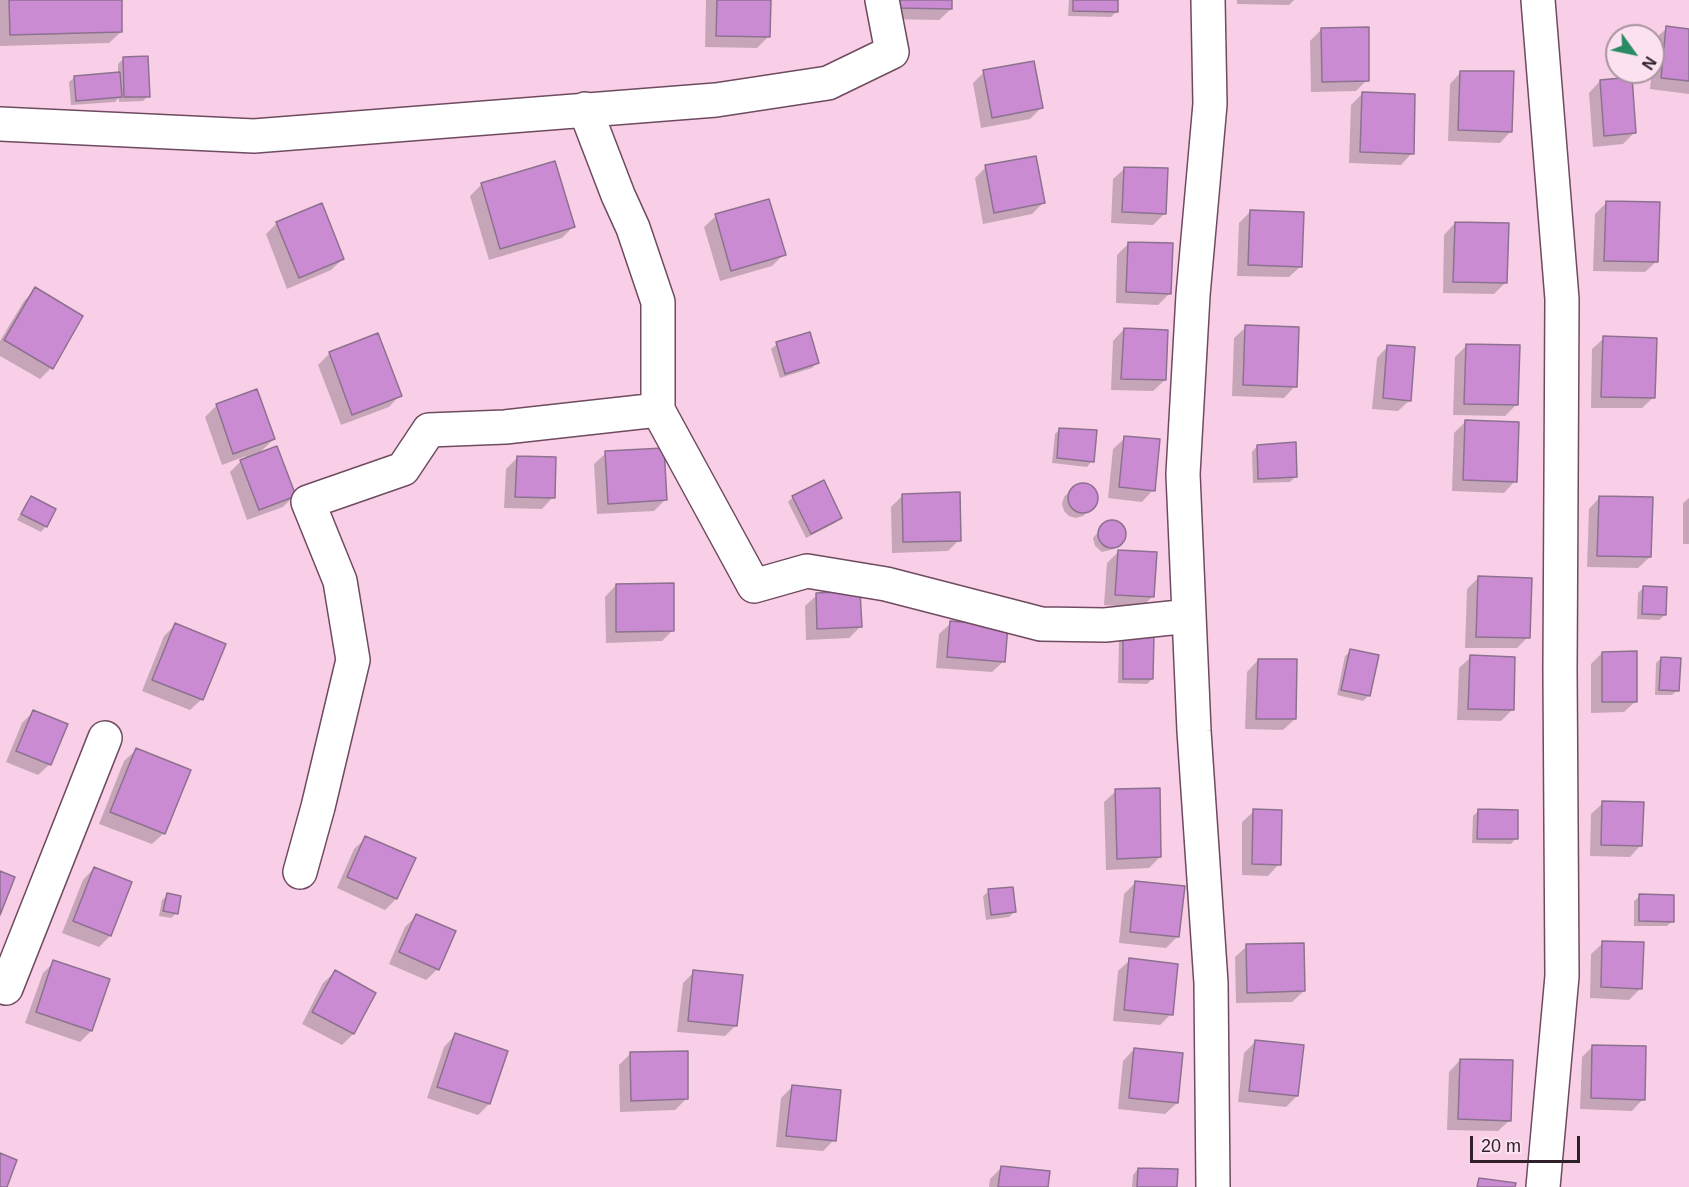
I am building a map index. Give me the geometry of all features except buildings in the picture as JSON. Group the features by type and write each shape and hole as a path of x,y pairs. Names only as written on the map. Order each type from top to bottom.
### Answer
{"street":[{"path":"0,124 254,136 716,100 828,83 892,52 882,0"},
{"path":"1208,0 1210,104 1193,295 1183,474 1189,616 1211,983 1213,1187"},
{"path":"1538,0 1562,299 1560,670 1562,976 1543,1187"},
{"path":"585,109 633,228 658,302 658,410 754,586 807,572 886,584 1041,624 1105,625 1189,616"},
{"path":"300,872 353,660 340,581 308,502 403,469 429,430 505,426 658,410"},
{"path":"0,985 6,988 105,738"}]}
